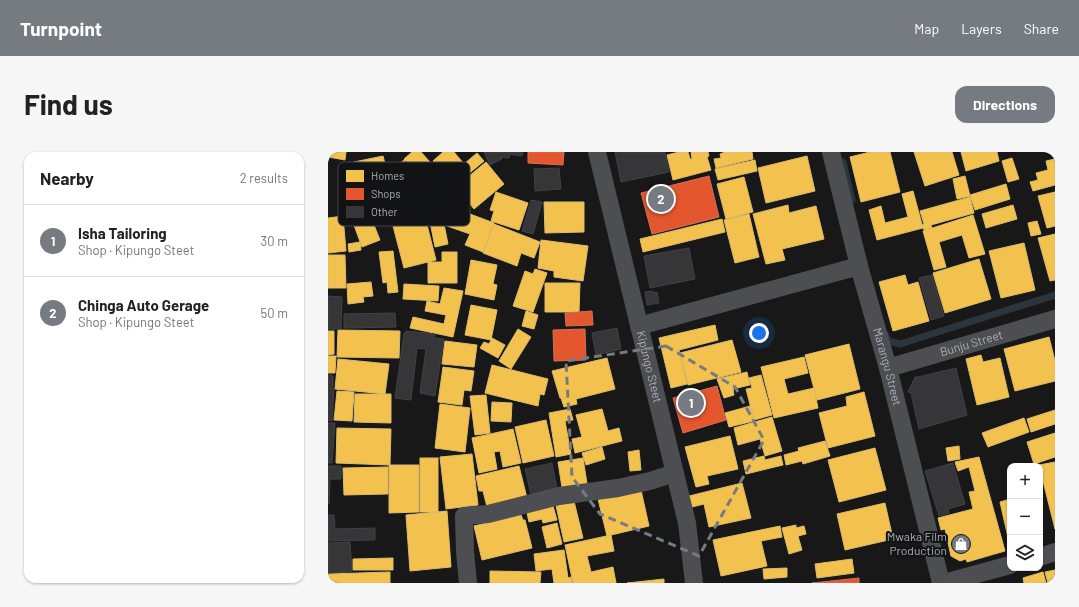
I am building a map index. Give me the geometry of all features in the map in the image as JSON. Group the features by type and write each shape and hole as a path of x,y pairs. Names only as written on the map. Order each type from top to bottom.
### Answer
{"street":[{"name":"Kipungo Steet","path":"597,152 687,523 694,583"},
{"name":"Marangu Street","path":"831,152 859,266 888,368 941,583"},
{"path":"639,326 859,266"},
{"name":"Bunju Street","path":"888,368 1055,319"},
{"path":"468,583 464,516 488,514 559,496 618,488 650,481 675,473"},
{"path":"1043,555 1055,552"},
{"path":"944,583 1007,566"}],"highlighted area":[{"path":"666,346 735,387 764,440 699,556 600,514 572,477 566,361"}],"building: Homes":[{"path":"328,152 346,152 345,160 328,157"},
{"path":"412,152 421,152 430,162 407,162 404,159"},
{"path":"443,152 454,152 462,162 434,162 433,161"},
{"path":"679,152 688,152 690,159 692,159 691,152 708,152 709,156 707,157 711,170 673,180 667,155"},
{"path":"725,152 752,152 753,159 716,168 714,159 721,158 720,154"},
{"path":"870,152 890,152 900,192 861,202 850,157"},
{"path":"914,152 952,152 959,175 925,186"},
{"path":"961,152 997,152 999,161 966,171"},
{"path":"477,153 484,161 470,173 470,162 466,162"},
{"path":"383,156 384,162 354,162"},
{"path":"807,156 815,191 766,203 758,168"},
{"path":"1012,158 1019,179 1008,182 1002,161"},
{"path":"1055,159 1055,185 1033,191 1030,182 1038,180 1036,173 1048,170 1046,161"},
{"path":"755,160 757,171 718,180 715,169"},
{"path":"486,162 504,184 474,209 470,204 470,175"},
{"path":"965,176 970,196 957,199 953,179"},
{"path":"744,177 753,212 726,219 717,184"},
{"path":"1006,184 1010,199 975,210 970,195"},
{"path":"913,191 923,228 877,240 869,210 881,206 885,223 908,217 902,194"},
{"path":"496,192 528,203 519,230 491,221 494,211 490,210"},
{"path":"1055,192 1055,226 1047,228 1038,196"},
{"path":"970,197 974,213 931,225 932,228 924,230 922,225 924,224 920,211"},
{"path":"544,202 584,202 584,232 545,233"},
{"path":"788,205 789,213 816,206 824,239 782,249 785,260 766,264 753,214"},
{"path":"1013,205 1017,219 986,228 982,214"},
{"path":"470,214 494,223 483,252 465,245 470,234 447,226 470,226"},
{"path":"749,214 759,257 735,263 724,220"},
{"path":"973,215 985,254 969,258 962,235 939,242 946,267 934,270 923,231"},
{"path":"338,217 338,226 344,226 346,251 328,253 328,218"},
{"path":"722,219 725,232 643,252 640,239"},
{"path":"1037,221 1041,234 1031,236 1028,223"},
{"path":"494,224 540,242 534,258 521,253 517,266 483,253"},
{"path":"354,226 374,226 380,240 362,247"},
{"path":"393,226 427,226 436,260 404,268"},
{"path":"431,226 444,226 448,244 435,247"},
{"path":"1055,234 1055,280 1050,281 1038,238"},
{"path":"541,240 588,246 583,281 554,277 554,271 538,268"},
{"path":"360,242 361,250 349,252 348,244"},
{"path":"1024,243 1035,290 1001,298 989,251"},
{"path":"393,251 398,292 388,293 387,282 383,283 379,252"},
{"path":"442,252 457,252 457,283 428,283 428,262 442,262"},
{"path":"328,255 345,255 346,288 328,288"},
{"path":"979,259 991,299 945,313 933,273"},
{"path":"471,260 497,265 493,284 497,285 494,300 465,294"},
{"path":"535,269 547,273 533,312 513,306 525,271 533,274"},
{"path":"905,275 908,285 918,282 929,321 893,331 879,282"},
{"path":"371,282 373,296 363,297 364,302 348,304 347,284"},
{"path":"545,283 580,283 579,312 545,312"},
{"path":"404,284 439,286 438,301 403,299"},
{"path":"444,288 463,291 453,337 410,328 413,317 444,324 446,315 425,311 427,301 440,304"},
{"path":"471,305 497,310 491,340 465,335"},
{"path":"526,311 538,315 534,329 522,326"},
{"path":"715,325 718,340 679,350 687,384 671,388 659,338"},
{"path":"518,329 531,337 511,369 499,361"},
{"path":"338,330 400,331 399,358 337,357"},
{"path":"328,331 334,331 334,354 328,355"},
{"path":"1049,337 1055,361 1055,381 1015,391 1004,349"},
{"path":"492,338 505,345 498,358 480,348 484,342 489,344"},
{"path":"732,340 741,372 688,385 680,353"},
{"path":"445,341 477,345 474,367 442,364"},
{"path":"849,344 860,389 817,400 805,355"},
{"path":"981,355 983,362 1000,358 1009,397 977,405 966,359"},
{"path":"328,356 336,356 335,373 328,373"},
{"path":"804,357 808,373 784,379 788,394 814,388 818,408 774,418 761,367"},
{"path":"607,358 615,389 576,399 577,404 564,407 552,371"},
{"path":"338,359 389,364 385,394 335,389"},
{"path":"492,365 548,379 544,395 540,394 538,406 485,393"},
{"path":"443,367 474,371 471,391 464,390 462,405 438,402"},
{"path":"747,372 750,385 733,389 734,395 724,398 717,379"},
{"path":"761,375 772,415 754,420 746,389 752,388 749,378"},
{"path":"337,391 354,392 352,421 334,420"},
{"path":"864,392 875,436 828,448 819,413 847,406 846,397"},
{"path":"355,394 391,394 391,423 354,422"},
{"path":"486,395 490,433 475,435 470,396"},
{"path":"492,402 512,403 511,422 491,421"},
{"path":"440,404 470,408 465,452 435,448"},
{"path":"750,406 754,421 729,427 725,413"},
{"path":"570,409 573,420 565,421 571,454 556,457 549,413"},
{"path":"602,409 608,431 619,428 622,441 575,453 572,439 582,437 576,415"},
{"path":"1055,410 1055,424 1031,432 1027,419"},
{"path":"772,417 782,451 765,456 760,439 738,445 734,428"},
{"path":"1024,418 1029,432 988,447 982,433"},
{"path":"546,420 554,456 523,463 515,427"},
{"path":"337,428 391,429 390,465 336,463"},
{"path":"513,429 521,463 503,467 500,451 494,452 497,469 479,473 472,438"},
{"path":"1055,433 1055,457 1034,463 1027,442"},
{"path":"730,436 738,469 707,476 709,484 696,487 685,447"},
{"path":"825,441 830,456 803,464 802,461 786,465 784,455 799,451 798,448"},
{"path":"959,446 960,459 948,461 946,448"},
{"path":"602,447 605,459 586,465 582,453"},
{"path":"875,448 886,490 839,502 828,460"},
{"path":"639,450 641,470 630,471 628,452"},
{"path":"472,454 478,505 446,509 440,457"},
{"path":"764,456 765,460 781,456 783,465 746,474 743,461"},
{"path":"979,457 1005,551 967,562 966,559 960,561 951,556 945,529 941,530 938,518 973,509 969,492 975,491 969,467 958,471 955,462"},
{"path":"420,458 438,458 438,512 420,512"},
{"path":"583,458 588,490 563,494 558,462"},
{"path":"1055,462 1055,529 1043,481 1043,464"},
{"path":"389,465 419,465 419,512 389,513"},
{"path":"519,466 528,502 488,511 483,491 479,491 476,476"},
{"path":"388,467 388,494 344,495 343,468"},
{"path":"742,483 751,518 709,527 704,504 692,507 689,496"},
{"path":"641,490 649,526 607,536 598,499"},
{"path":"573,497 583,538 564,542 555,501"},
{"path":"551,499 557,520 543,523 542,519 529,522 527,513"},
{"path":"1007,500 1007,533 1000,502"},
{"path":"885,503 893,539 845,550 837,514"},
{"path":"447,511 451,567 410,571 406,515"},
{"path":"521,515 523,520 525,520 532,548 482,560 474,526"},
{"path":"557,523 562,544 547,548 542,527"},
{"path":"796,525 796,528 804,526 806,534 798,536 802,550 789,554 782,528"},
{"path":"780,526 782,537 761,541 767,566 721,576 713,540"},
{"path":"611,535 614,551 587,556 591,572 613,567 616,583 573,583 565,545"},
{"path":"564,550 568,578 571,577 572,583 554,583 552,569 536,571 534,554"},
{"path":"393,558 393,570 353,570 353,559"},
{"path":"852,559 854,573 817,578 815,564"},
{"path":"787,568 787,577 764,579 763,569"},
{"path":"1055,570 1055,583 1048,583 1045,572"},
{"path":"490,571 541,572 540,583 490,583"},
{"path":"390,572 390,583 328,583 328,574"},
{"path":"1043,572 1046,583 1024,583 1023,578"},
{"path":"664,579 664,583 627,583"}],"building: Shops":[{"path":"528,152 564,152 563,165 528,163"},
{"path":"709,176 719,217 652,234 641,193"},
{"path":"592,311 593,325 566,326 565,313"},
{"path":"585,329 586,360 554,361 553,330"},
{"path":"717,386 726,420 683,433 673,398"},
{"path":"859,578 859,583 812,583"}],"building: Other":[{"path":"484,152 523,152 522,156 510,154 509,158 500,157 502,159 490,165"},
{"path":"615,152 665,152 669,172 621,182"},
{"path":"559,168 561,189 535,191 534,169"},
{"path":"531,200 542,202 533,234 522,231"},
{"path":"689,248 695,279 650,288 644,256"},
{"path":"932,275 944,316 931,320 919,278"},
{"path":"653,291 653,293 657,292 659,303 647,305 645,292"},
{"path":"328,296 342,297 341,329 328,329"},
{"path":"395,313 396,327 344,328 344,314"},
{"path":"617,328 621,349 596,355 592,333"},
{"path":"406,331 435,334 434,338 444,339 435,396 420,393 426,349 417,348 411,400 395,398 404,333 406,333"},
{"path":"956,368 967,415 919,429 911,393 908,392 915,377"},
{"path":"328,375 333,376 333,386 328,386"},
{"path":"328,387 334,388 332,421 328,420"},
{"path":"328,423 335,423 332,463 328,463"},
{"path":"552,463 558,494 532,499 525,469"},
{"path":"953,463 965,504 948,509 949,513 939,516 925,471"},
{"path":"328,466 341,466 341,479 330,479 329,504"},
{"path":"328,515 334,515 335,529 375,528 375,540 328,541"},
{"path":"350,542 352,572 328,573 328,543"}],"waterway":[{"path":"843,162 852,200"},
{"path":"885,334 889,341 900,344 1055,295"}],"place":[{"name":"Chinga Auto Gerage","path":"661,199"},
{"name":"Isha Tailoring","path":"691,403"},
{"name":"Mwaka Film Production","path":"961,544"}]}
